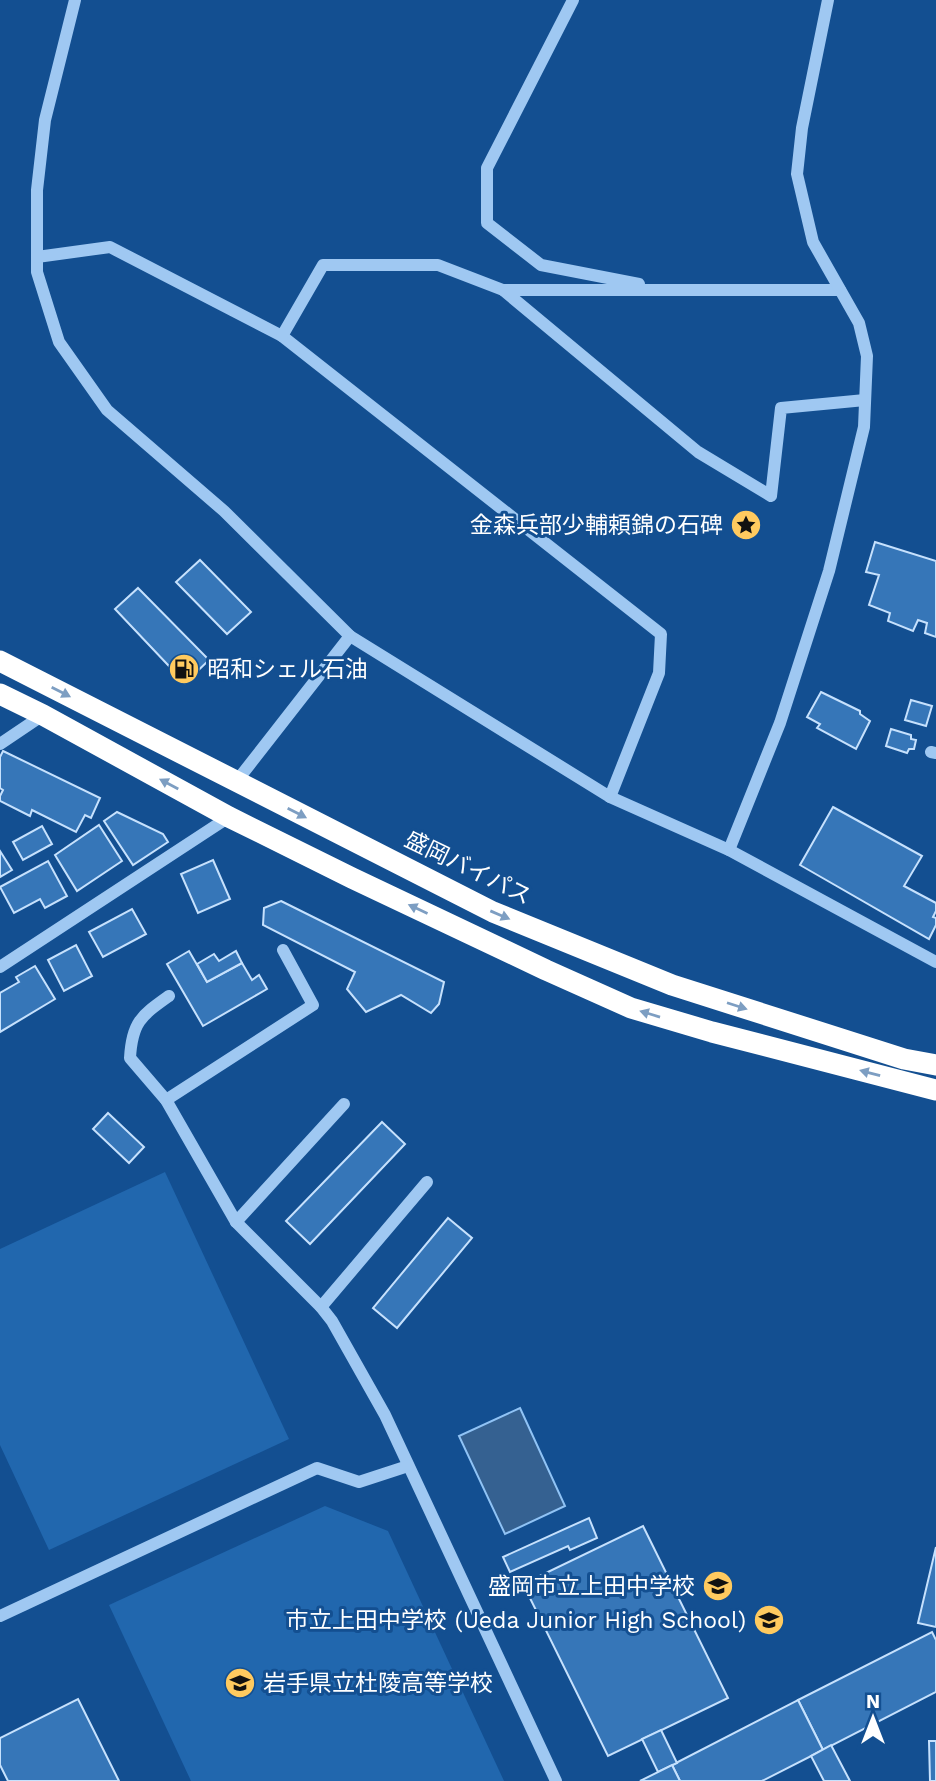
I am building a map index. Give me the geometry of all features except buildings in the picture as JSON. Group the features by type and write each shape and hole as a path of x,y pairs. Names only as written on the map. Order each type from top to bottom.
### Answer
{"highway":[{"name":"盛岡バイパス","path":"0,661 493,912 672,985 904,1059 936,1065"},
{"path":"0,694 229,817 546,970 631,1007 712,1032 936,1090"}],"street":[{"path":"75,0 45,120 37,190 37,272 59,342 107,410 224,511 350,636 610,797 729,850 936,961"},
{"path":"573,0 487,168 487,223 541,265 666,290"},
{"path":"729,850 780,723 829,571 864,426 867,356 859,323 813,242 797,174 802,128 828,0"},
{"path":"37,257 110,247 282,336 660,634 659,673 610,797"},
{"path":"282,336 323,265 438,265 503,290 698,452 771,496 781,408 865,400"},
{"path":"503,290 840,290"},
{"path":"236,782 350,636"},
{"path":"0,744 43,715"},
{"path":"0,967 229,817"},
{"path":"166,1100 313,1005 283,950"},
{"path":"169,996 143,1015 131,1037 130,1058 166,1100 236,1222 332,1321 385,1415 556,1781"},
{"path":"236,1222 344,1104"},
{"path":"321,1307 427,1182"},
{"path":"0,1616 317,1468 359,1482 408,1466"}],"shaded area":[{"path":"165,1172 289,1439 49,1550 0,1445 0,1249"},
{"path":"520,1408 565,1506 505,1534 459,1436"},
{"path":"325,1506 388,1531 504,1781 191,1781 109,1605"}],"place":[{"name":"金森兵部少輔頼錦の石碑","path":"746,525"},
{"name":"昭和シェル石油","path":"184,669"},
{"name":"盛岡市立上田中学校","path":"718,1586"},
{"name":"市立上田中学校 (Ueda Junior High School)","path":"769,1620"},
{"name":"岩手県立杜陵高等学校","path":"240,1683"}]}
